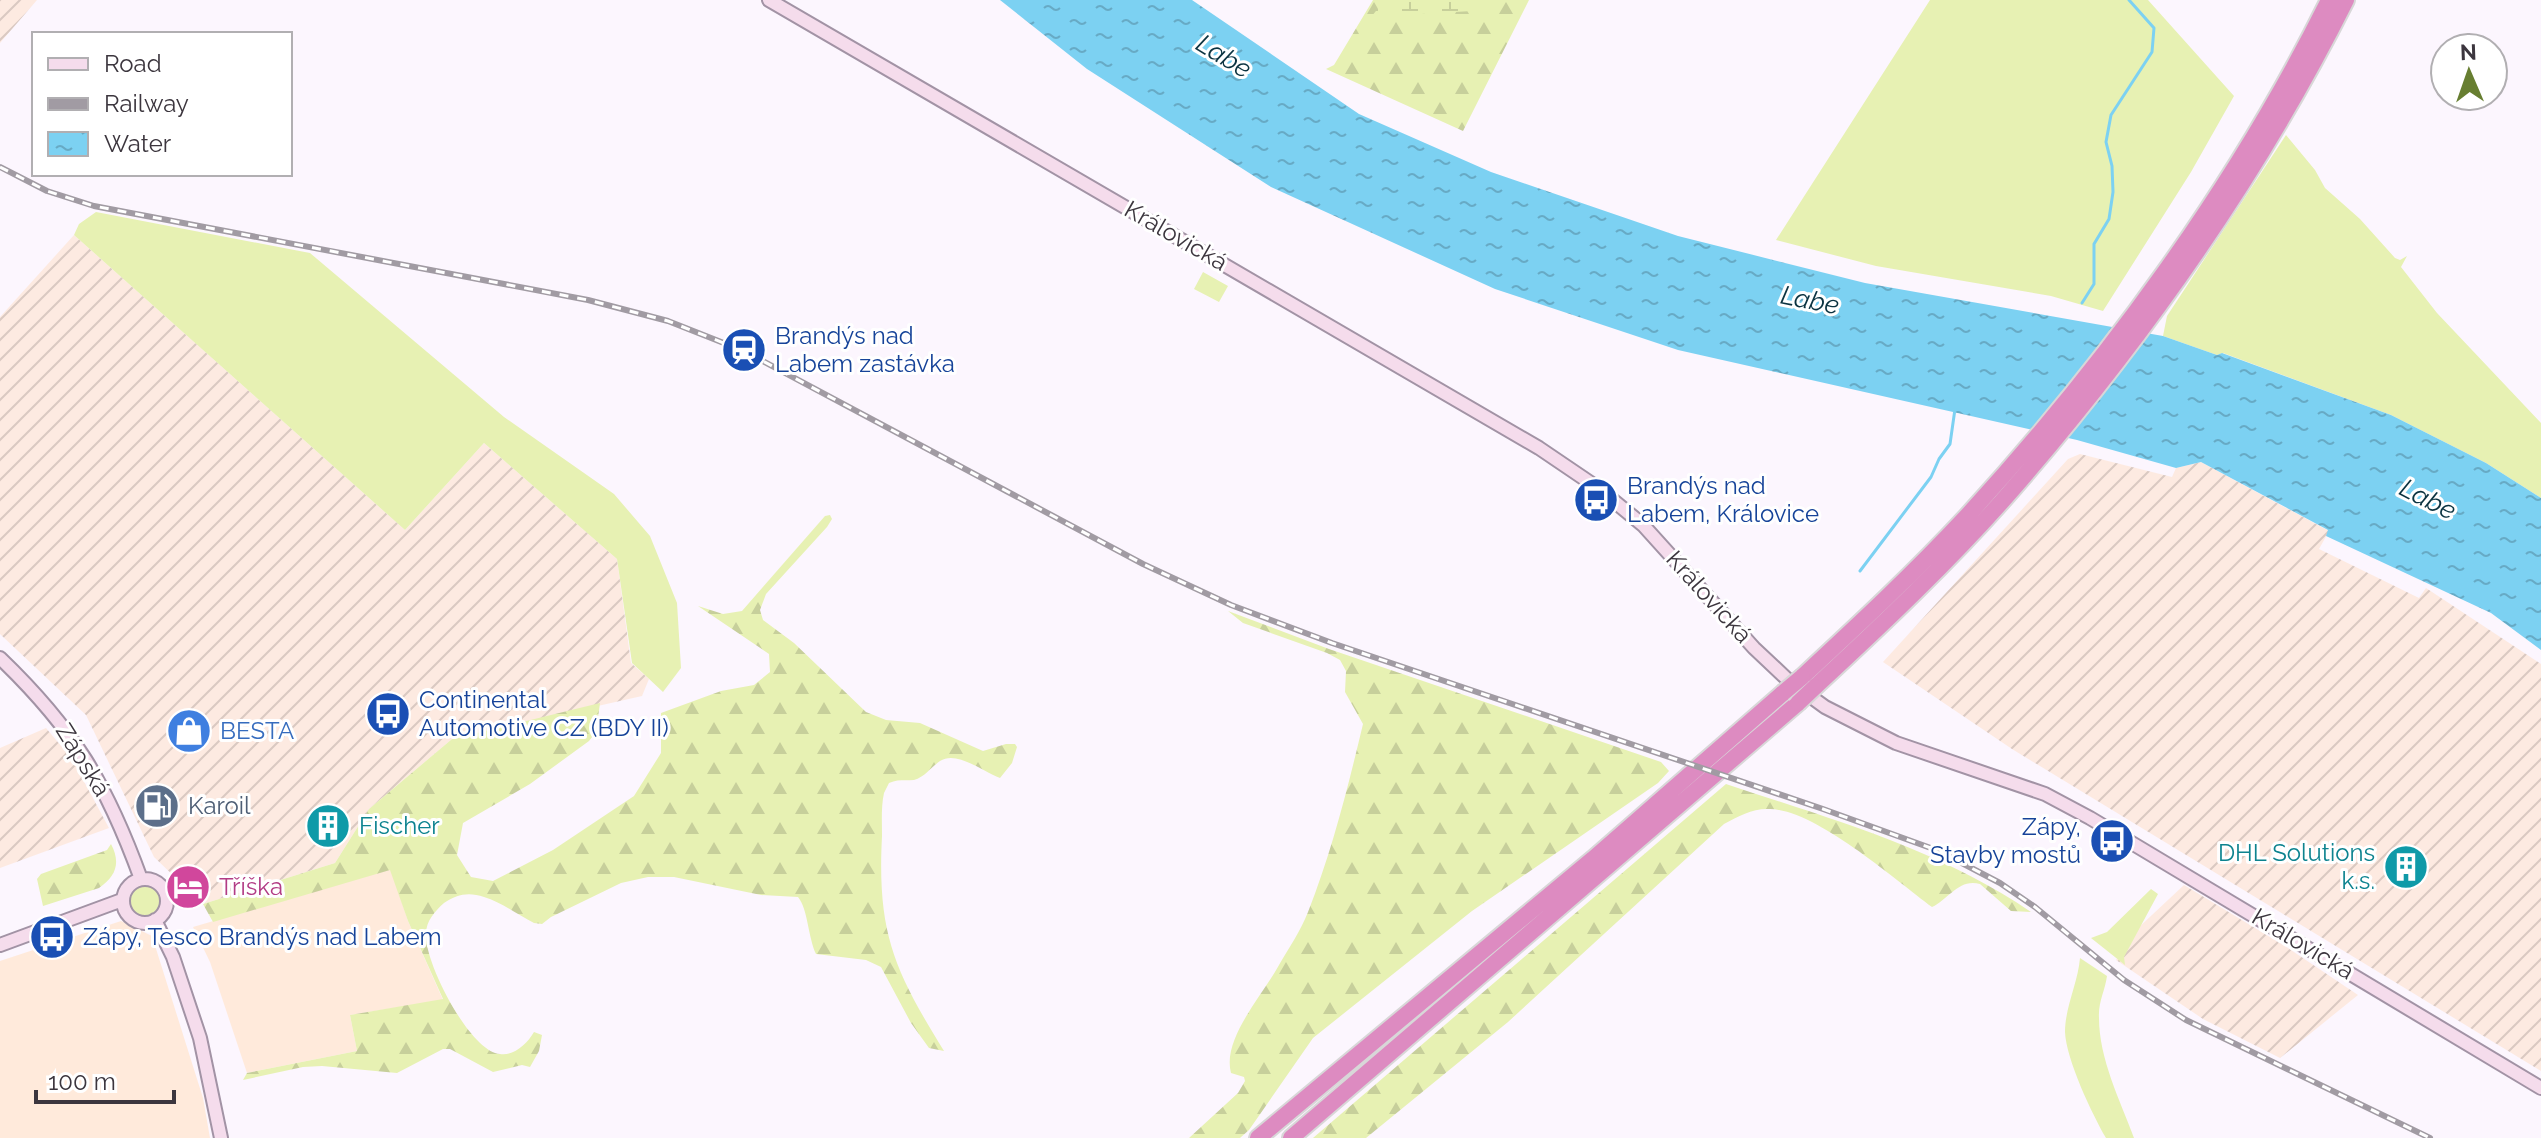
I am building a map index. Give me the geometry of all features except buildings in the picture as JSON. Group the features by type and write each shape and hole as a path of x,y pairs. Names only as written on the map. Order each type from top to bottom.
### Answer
{"highway":[{"path":"2005,486 2192,231 2272,104 2329,0"},
{"path":"1258,1138 1593,859 1783,693 1808,682 1891,616 2005,486 2096,389 2162,303 2228,207 2290,106 2346,0"},
{"path":"1291,1138 1798,703 1808,682"}],"main road":[{"name":"Královická","path":"769,0 1553,457 1643,525 1754,648 1788,680 1825,707 1896,743 2045,794 2541,1088"},
{"name":"Zápská","path":"0,658 48,707 84,753 117,817 141,879"},
{"path":"141,879 156,882 165,893 166,908 155,920 143,923 125,912 122,900 128,886 141,879"},
{"path":"0,945 122,900"},
{"path":"155,920 173,957 200,1038 221,1138"}],"shaded area":[{"path":"0,0 37,0 0,43"},
{"path":"74,235 405,530 484,443 617,559 631,663 649,679 642,696 452,739 369,809 335,863 203,904 154,857 86,715 0,634 0,317"},
{"path":"2080,454 2172,477 2176,468 2201,462 2329,531 2319,549 2419,598 2426,588 2541,664 2541,1071 2012,749 1883,662 2068,459"},
{"path":"46,728 72,759 109,828 0,868 0,748"},
{"path":"391,869 408,921 443,1000 350,1015 357,1051 247,1073 210,962 193,927"},
{"path":"2184,885 2358,995 2280,1058 2203,1019 2116,960 2137,929"},
{"path":"121,921 152,936 203,1098 210,1138 0,1138 0,961"}],"green space":[{"path":"1373,0 1529,0 1463,131 1326,69 1334,65"},
{"path":"1385,0 1479,0 1472,11 1371,17"},
{"path":"1930,0 2148,0 2234,96 2191,172 2103,311 2051,296 1876,266 1776,240"},
{"path":"2286,135 2315,170 2325,188 2360,219 2395,258 2400,260 2407,256 2401,267 2437,313 2541,423 2541,498 2486,463 2391,415 2223,353 2217,355 2163,336 2167,316"},
{"path":"96,212 310,253 504,417 614,494 650,536 677,603 681,668 663,692 632,663 617,559 484,443 405,530 74,235 79,224"},
{"path":"1203,272 1228,286 1219,302 1194,289"},
{"path":"830,515 832,519 827,527 766,594 760,610 763,620 794,643 866,712 886,720 920,723 983,751 1006,744 1017,747 1012,763 1000,778 962,760 947,758 918,779 889,783 884,793 881,870 886,925 901,973 944,1051 929,1048 911,1023 881,967 866,960 816,954 798,897 761,895 674,877 648,877 621,883 542,924 534,923 490,899 473,895 449,900 432,917 426,929 427,947 441,984 463,1023 488,1049 500,1054 520,1048 534,1032 542,1035 539,1051 530,1067 522,1065 493,1072 450,1049 443,1049 397,1073 322,1066 243,1080 247,1073 357,1051 350,1015 443,999 408,921 390,870 213,922 203,904 335,863 369,809 452,739 600,703 596,732 589,741 530,784 463,823 457,855 471,877 493,881 553,850 634,796 661,753 661,713 721,691 754,685 770,672 769,654 698,606 723,614 742,611 825,516"},
{"path":"1228,611 1329,649 1661,762 1669,771 1658,783 1472,911 1313,1038 1249,1130 1240,1138 1189,1138 1238,1093 1245,1081 1244,1077 1231,1073 1232,1046 1245,1018 1291,946 1308,912 1332,842 1363,724 1345,692 1346,671 1340,660 1243,623"},
{"path":"1726,784 1922,853 1996,890 2031,912 2011,911 1980,884 1973,883 1960,887 1932,907 1854,848 1809,821 1789,812 1770,809 1752,811 1724,824 1508,1022 1366,1138 1313,1138"},
{"path":"111,844 116,863 113,874 105,883 99,888 43,906 37,879 41,874 107,850"},
{"path":"144,884 156,888 160,900 156,912 144,916 132,912 128,900 132,888"},
{"path":"2151,889 2158,894 2124,957 2125,965 2091,938 2107,932"},
{"path":"2080,958 2107,976 2099,1018 2102,1049 2134,1138 2106,1138 2070,1057 2065,1032"}],"water":[{"name":"Labe","path":"1000,0 1192,0 1359,114 1491,172 1678,236 1865,283 2163,336 2217,355 2222,353 2391,415 2486,463 2541,498 2541,650 2491,613 2326,536 2328,530 2201,462 2176,468 2077,440 1678,350 1495,289 1271,187 1087,69"}],"waterway":[{"path":"2082,303 2094,284 2094,244 2109,219 2113,192 2112,166 2106,142 2111,115 2152,52 2154,28 2129,0"},
{"path":"1860,571 1931,477 1950,444 1955,409"}],"railway":[{"path":"0,167 47,191 94,206 588,300 668,321 744,351 1143,564 1231,605 1332,643 1939,851 2000,883 2035,907 2124,980 2186,1020 2430,1138"}],"place":[{"name":"Brandýs nad Labem zastávka","path":"744,350"},
{"name":"Brandýs nad Labem, Královice","path":"1596,500"},
{"name":"Continental Automotive CZ (BDY II)","path":"388,714"},
{"name":"BESTA","path":"189,731"},
{"name":"Karoil","path":"157,806"},
{"name":"Fischer","path":"328,826"},
{"name":"Zápy, Stavby mostů","path":"2112,841"},
{"name":"DHL Solutions k.s.","path":"2406,867"},
{"name":"Tříška","path":"188,887"},
{"name":"Zápy, Tesco Brandýs nad Labem","path":"52,937"}]}
